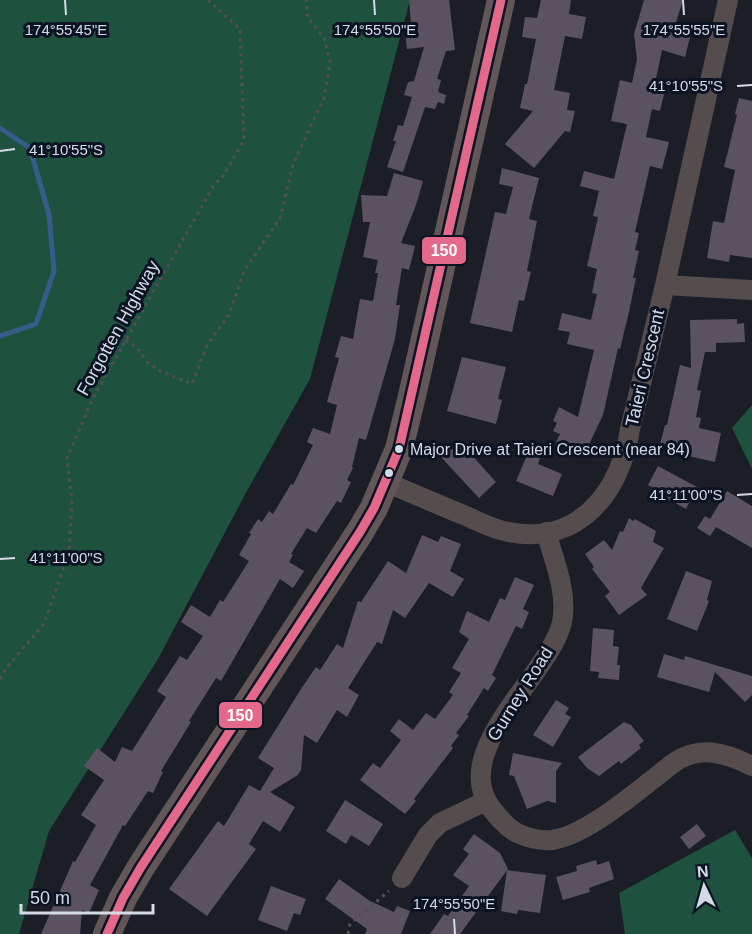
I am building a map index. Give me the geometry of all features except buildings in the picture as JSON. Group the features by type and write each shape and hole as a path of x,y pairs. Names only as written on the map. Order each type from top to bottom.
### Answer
{"street":[{"path":"107,934 123,898 141,867 360,532 399,449 501,0"},
{"name":"Taieri Crescent","path":"385,482 499,530 521,534 546,532 570,524 591,511 609,492 627,452 728,0"},
{"path":"665,285 752,290"},
{"name":"Gurney Road","path":"486,801 481,768 486,749 495,728 556,639 562,620 564,604 546,532"},
{"path":"402,878 428,835 440,823 486,801 497,816 513,831 525,837 553,840 568,836 585,827 675,762 690,754 712,752 736,758 752,766"}],"path":[{"name":"Forgotten Highway","path":"0,680 8,666 44,624 69,552 72,502 67,458 93,398 214,185 222,178 244,140 240,29 208,0"},
{"path":"126,340 159,371 192,384 207,345 229,315 244,271 280,218 292,164 324,98 330,61 324,38 308,18 306,0"},
{"path":"348,934 350,924 402,878"}],"green space":[{"path":"0,0 410,0 310,379 248,489 158,659 49,831 19,934 0,934"},
{"path":"752,405 752,469 732,428"},
{"path":"735,830 752,858 752,934 625,934 619,893"}],"waterway":[{"path":"0,128 30,148 49,215 54,271 36,324 0,336"}],"transit line":[{"name":"150","path":"107,934 123,898 141,867 360,532 374,508 399,449 501,0"}],"place":[{"name":"Major Drive at Taieri Crescent (near 84)","path":"399,449"}]}
